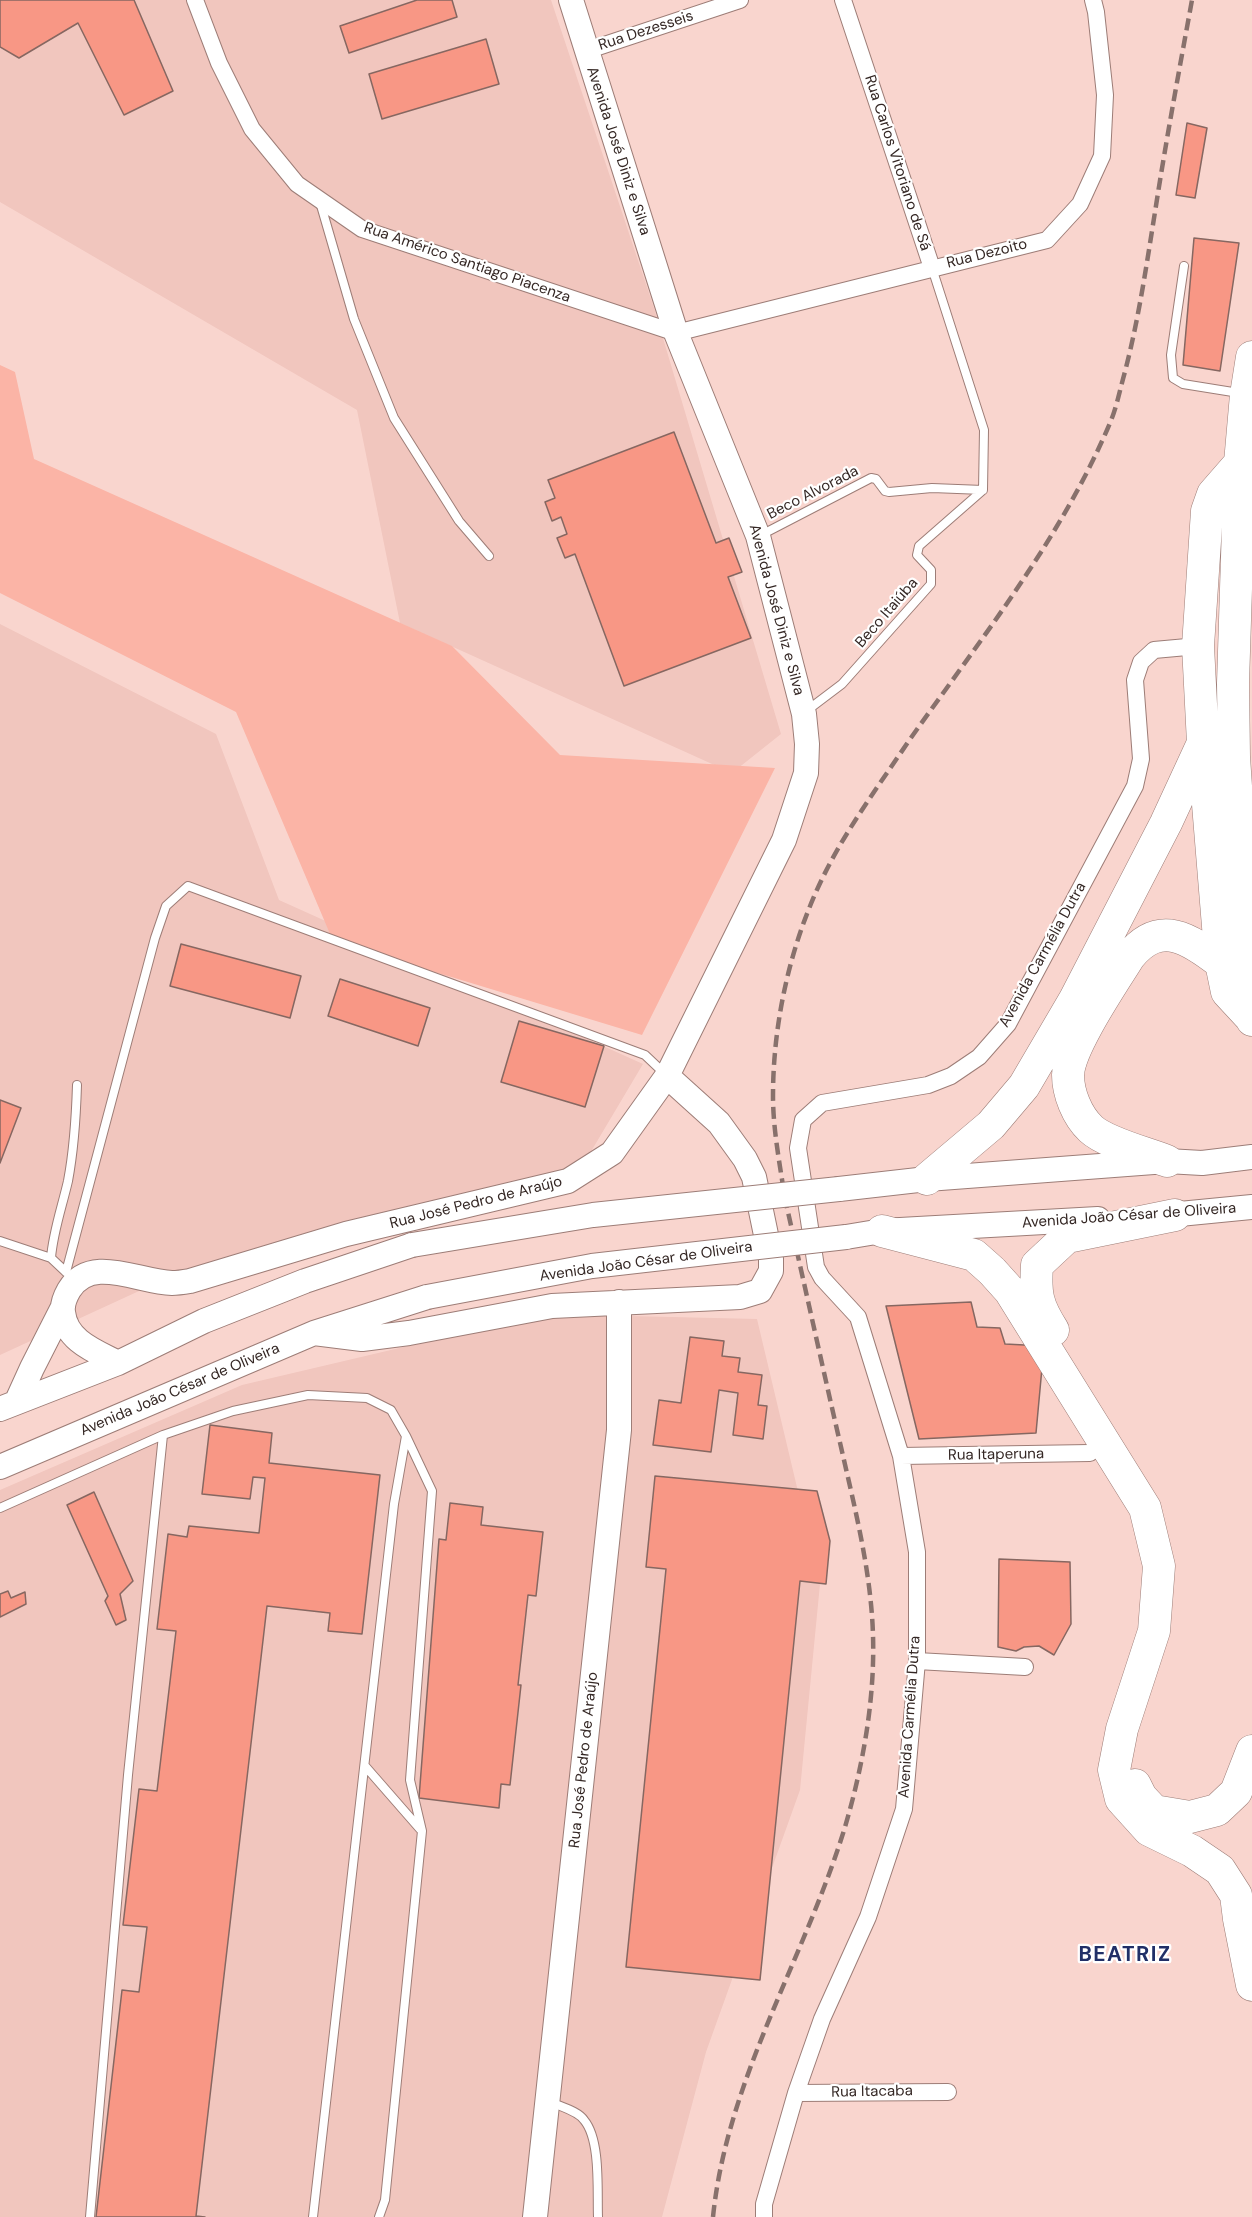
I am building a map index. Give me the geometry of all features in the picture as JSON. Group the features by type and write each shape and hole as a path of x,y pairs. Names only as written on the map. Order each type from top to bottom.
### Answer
{"highway":[{"path":"1252,357 1240,463 1233,682 1234,757 1252,1020"},
{"path":"1240,463 1213,494 1207,511 1198,646 1203,743 1221,963 1227,992 1252,1020"},
{"path":"927,1179 991,1125 1024,1086 1075,999 1166,823 1203,743"},
{"path":"1167,1161 1117,1143 1091,1130 1076,1110 1071,1092 1068,1074 1074,1050 1129,957 1138,946 1161,934 1179,937 1196,944 1221,963"},
{"path":"1175,1215 1067,1237 1037,1265 1036,1290 1043,1314 1104,1405 1161,1499 1179,1555 1168,1635 1136,1733 1131,1777 1141,1797 1154,1811 1190,1818 1217,1810 1236,1792 1252,1751"},
{"path":"882,1231 974,1255 992,1270 1010,1291 1145,1508 1159,1566 1154,1632 1122,1729 1114,1770 1120,1799 1149,1830 1192,1851 1220,1870 1236,1895 1252,1985"}],"street":[{"name":"Rua Américo Santiago Piacenza","path":"195,0 219,63 252,129 297,184 362,229 676,333"},
{"name":"Avenida José Diniz e Silva","path":"571,0 676,333 758,536 804,714 807,744 806,773 784,840 667,1076"},
{"name":"Rua Dezesseis","path":"586,51 740,0"},
{"name":"Rua Carlos Vitoriano de Sá","path":"843,0 932,268"},
{"name":"Rua Dezoito","path":"676,333 1047,240 1080,204 1102,156 1105,95 1093,0"},
{"name":"Avenida Carmélia Dutra","path":"764,2217 764,2204 796,2093 822,2019 868,1917 904,1809 917,1661 916,1552 901,1456 858,1317 822,1278 816,1267 798,1148 803,1120 822,1103 928,1085 951,1076 979,1057 1008,1024 1135,786 1141,759 1135,680 1141,662 1154,650 1198,646"},
{"name":"Rua José Pedro de Araújo","path":"70,1276 95,1272 121,1273 172,1283 190,1281 346,1234 568,1181 612,1153 667,1076"},
{"path":"314,1333 362,1339 409,1333 552,1306 740,1297 760,1291 771,1271 771,1259 754,1177 745,1159 718,1123 667,1076"},
{"path":"9,1405 118,1363 224,1313 305,1281 412,1245 593,1215 927,1179 1167,1161 1202,1164 1252,1157"},
{"name":"Avenida João César de Oliveira","path":"0,1467 314,1333 427,1297 592,1266 882,1231 1175,1215 1252,1207"},
{"path":"9,1405 32,1368 62,1309 70,1276"},
{"name":"Rua José Pedro de Araújo","path":"535,2217 619,1430 619,1302"},
{"path":"62,1309 65,1326 73,1337 118,1363"},
{"name":"Rua Itaperuna","path":"901,1456 1090,1453"},
{"path":"917,1661 1025,1667"},
{"name":"Rua Itacaba","path":"796,2093 948,2092"}],"lane":[{"path":"319,199 354,319 394,418 459,521 489,556"},
{"path":"1184,266 1171,355 1173,378 1183,384 1246,395"},
{"name":"Rua Carlos Vitoriano de Sá","path":"932,268 984,430 983,490"},
{"name":"Beco Alvorada","path":"758,536 871,478 876,479 885,492 932,488 983,490"},
{"name":"Beco Itaiúba","path":"804,714 843,684 931,584 931,570 917,555 919,546 983,490"},
{"path":"0,1241 51,1258 70,1276 155,938 166,906 188,885 645,1055 667,1076"},
{"path":"51,1258 52,1241 68,1181 75,1134 77,1085"},
{"path":"0,1508 163,1435 233,1411 308,1395 367,1398 391,1410 406,1436 432,1491 410,1780 422,1831 385,2200 380,2217"},
{"path":"90,2217 128,1775 163,1435"},
{"path":"313,2217 394,1503 406,1436"},
{"path":"365,1766 422,1831"},
{"path":"548,2100 583,2118 591,2129 594,2142 598,2217"}],"shaded area":[{"path":"0,0 551,0 654,308 781,734 732,773 400,623 357,410 0,202"},
{"path":"0,365 15,372 34,459 452,646 560,755 775,768 642,1035 333,941 236,712 0,593"},
{"path":"0,624 216,734 279,900 643,1064 580,1170 176,1274 0,1355"},
{"path":"544,1314 757,1319 820,1584 800,1790 706,2052 662,2217 0,2217 0,1490 242,1385"}],"building":[{"path":"0,0 134,0 173,91 124,115 78,23 19,58 0,47"},
{"path":"417,0 452,0 457,17 349,53 340,26"},
{"path":"486,39 499,84 382,119 369,74"},
{"path":"1187,123 1207,128 1195,198 1176,195"},
{"path":"1194,238 1239,243 1220,371 1183,365"},
{"path":"674,432 716,543 729,538 742,572 728,577 751,638 624,686 575,554 565,558 557,538 567,534 561,517 552,521 545,502 555,498 548,480"},
{"path":"181,944 301,976 290,1018 170,986"},
{"path":"340,979 430,1008 418,1046 328,1016"},
{"path":"519,1021 604,1046 585,1107 501,1082"},
{"path":"0,1100 21,1108 0,1163"},
{"path":"971,1302 977,1327 1000,1328 1005,1344 1044,1346 1036,1433 919,1439 886,1306"},
{"path":"690,1337 724,1341 722,1356 740,1358 738,1372 762,1375 758,1405 767,1406 763,1439 733,1435 738,1393 719,1390 711,1452 653,1445 659,1400 681,1403"},
{"path":"210,1425 272,1433 269,1463 380,1475 362,1634 328,1631 330,1613 267,1606 196,2216 205,2217 96,2217 122,1990 139,1992 147,1927 123,1925 139,1789 157,1791 176,1631 157,1629 168,1534 187,1537 189,1526 259,1533 265,1478 253,1477 250,1499 202,1494"},
{"path":"655,1476 817,1491 830,1541 826,1584 800,1581 760,1980 626,1967 666,1569 646,1567"},
{"path":"94,1492 133,1581 120,1594 126,1620 116,1625 105,1601 108,1596 67,1505"},
{"path":"450,1503 483,1507 481,1525 543,1532 536,1596 528,1595 510,1785 501,1784 499,1808 419,1798 439,1539 446,1540"},
{"path":"999,1559 1070,1562 1071,1624 1054,1655 1039,1646 1024,1647 1016,1651 998,1647"},
{"path":"8,1591 11,1598 25,1592 26,1604 0,1617 0,1594"}],"railway":[{"path":"713,2217 721,2166 750,2067 809,1924 845,1827 867,1732 872,1683 872,1611 862,1540 785,1199 775,1135 774,1067 787,979 804,922 827,869 845,836 1044,548 1090,466 1110,423 1119,396 1137,317 1192,0"}],"district":[{"name":"BEATRIZ","path":"1125,1955"}]}
